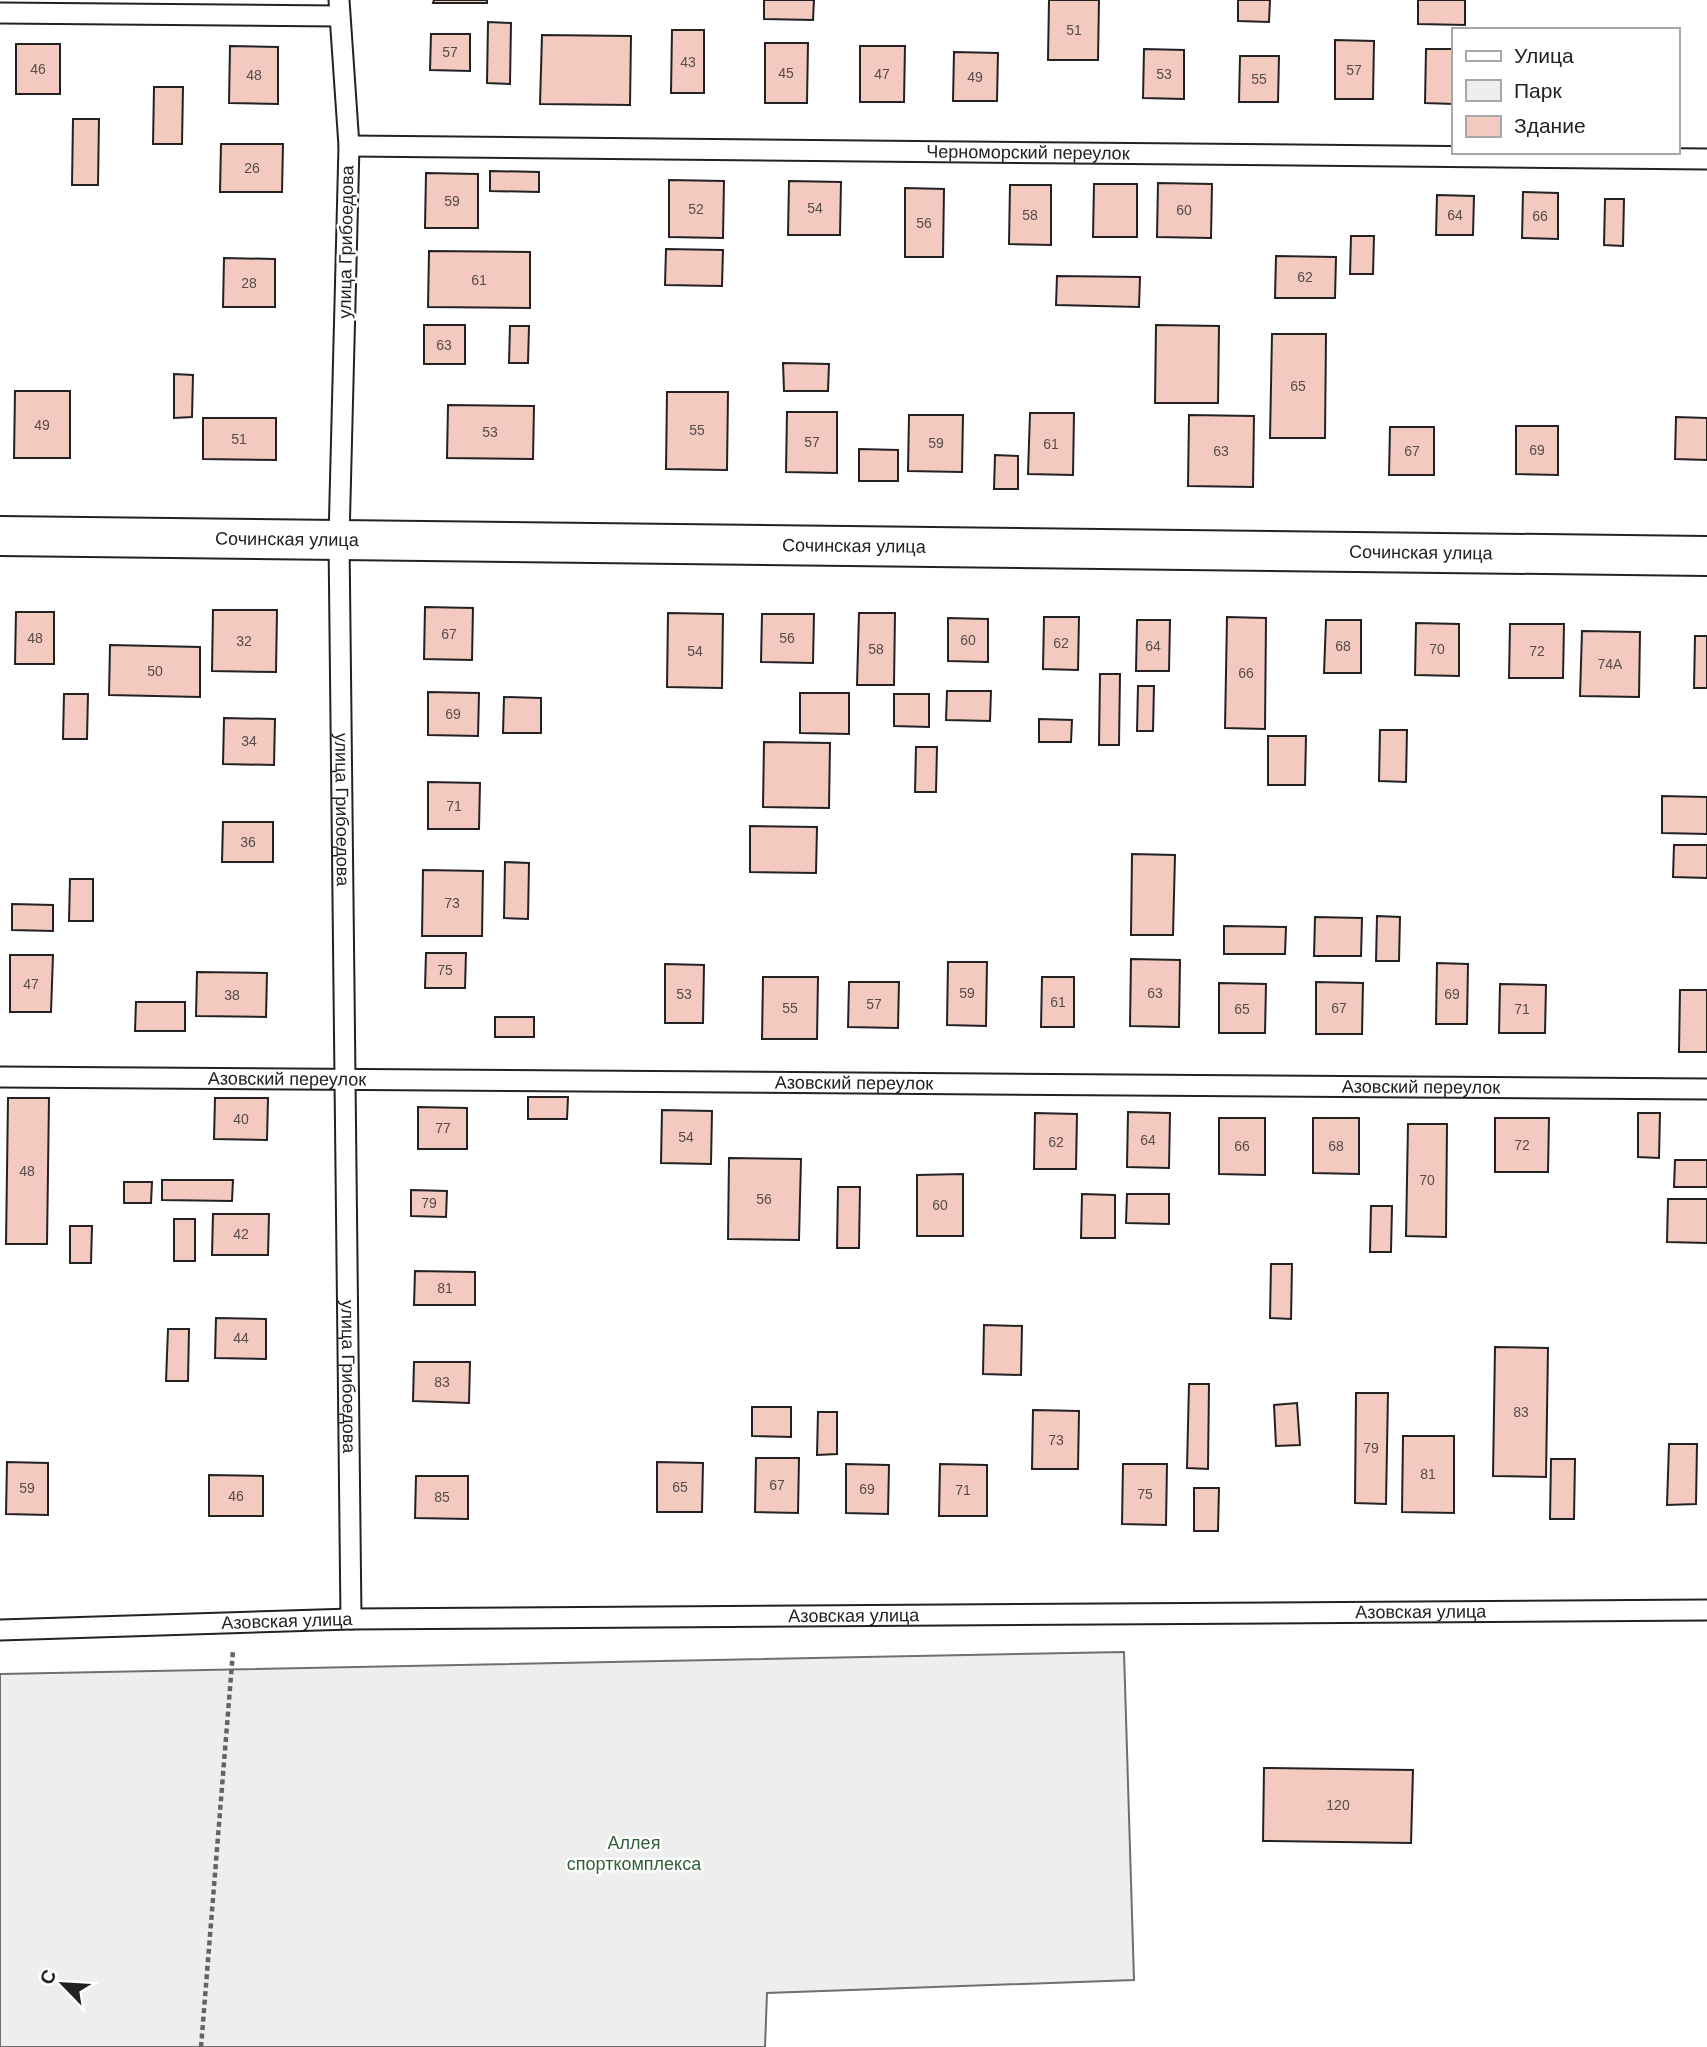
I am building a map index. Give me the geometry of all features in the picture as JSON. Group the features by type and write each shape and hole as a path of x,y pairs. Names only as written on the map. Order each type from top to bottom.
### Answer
{"main road":[{"name":"Сочинская улица","path":"0,536 1707,556"}],"lane":[{"path":"0,13 339,8"},
{"name":"улица Грибоедова","path":"339,8 349,146 339,539 351,1619"},
{"name":"Черноморский переулок","path":"349,146 1707,159"},
{"name":"Азовский переулок","path":"0,1077 1707,1089"},
{"name":"Азовская улица","path":"0,1630 351,1619 1707,1610"}],"path":[{"path":"201,2047 235,1623"}],"green space":[{"name":"Аллея спорткомплекса","path":"1124,1652 1134,1980 767,1993 765,2047 0,2047 0,1674"}],"building":[{"path":"434,0 487,0 487,3 433,3"},
{"path":"764,0 814,0 813,20 764,19"},
{"path":"1049,0 1099,0 1098,60 1048,60"},
{"path":"1238,0 1270,0 1269,22 1238,21"},
{"path":"1418,0 1465,0 1465,25 1418,24"},
{"path":"488,22 511,23 510,84 487,83"},
{"path":"672,30 704,30 704,93 671,93"},
{"path":"431,34 470,34 470,71 430,70"},
{"path":"542,35 631,36 630,105 540,104"},
{"path":"1335,40 1374,41 1373,99 1335,99"},
{"path":"765,43 808,43 807,103 765,103"},
{"path":"16,44 60,44 60,94 16,94"},
{"path":"230,46 278,47 278,104 229,103"},
{"path":"860,46 905,46 904,102 860,102"},
{"path":"1144,49 1184,50 1184,99 1143,98"},
{"path":"1426,49 1452,49 1452,104 1425,103"},
{"path":"954,52 998,53 997,101 953,101"},
{"path":"1240,56 1279,56 1278,102 1239,102"},
{"path":"154,87 183,87 182,144 153,144"},
{"path":"73,119 99,119 98,185 72,185"},
{"path":"221,144 283,144 282,192 220,192"},
{"path":"490,171 539,172 539,192 490,191"},
{"path":"426,173 478,174 478,228 425,228"},
{"path":"669,180 724,181 723,238 669,237"},
{"path":"789,181 841,182 840,235 788,235"},
{"path":"1158,183 1212,184 1211,238 1157,237"},
{"path":"1094,184 1137,184 1137,237 1093,237"},
{"path":"1010,185 1051,185 1051,245 1009,244"},
{"path":"905,188 944,189 943,257 905,257"},
{"path":"1523,192 1558,193 1558,239 1522,238"},
{"path":"1437,195 1474,196 1473,235 1436,235"},
{"path":"1605,199 1624,199 1623,246 1604,245"},
{"path":"1351,236 1374,236 1373,274 1350,274"},
{"path":"666,249 723,250 722,286 665,285"},
{"path":"429,251 530,252 530,308 428,307"},
{"path":"1276,256 1336,257 1335,298 1275,298"},
{"path":"224,258 275,259 275,307 223,307"},
{"path":"1057,276 1140,277 1139,307 1056,305"},
{"path":"424,325 465,325 465,364 424,364"},
{"path":"1156,325 1219,326 1218,403 1155,403"},
{"path":"510,326 529,326 528,363 509,363"},
{"path":"1272,334 1326,334 1325,438 1270,438"},
{"path":"783,363 829,364 828,391 784,391"},
{"path":"174,374 193,375 192,417 174,418"},
{"path":"15,391 70,391 70,458 14,458"},
{"path":"667,392 728,392 727,470 666,469"},
{"path":"448,405 534,406 533,459 447,458"},
{"path":"787,412 837,412 837,473 786,472"},
{"path":"1030,413 1074,413 1073,475 1028,474"},
{"path":"909,415 963,415 962,472 908,471"},
{"path":"1189,415 1254,416 1253,487 1188,486"},
{"path":"1676,417 1707,418 1707,460 1675,459"},
{"path":"203,418 276,418 276,460 203,459"},
{"path":"1516,426 1558,426 1558,475 1516,474"},
{"path":"1390,427 1434,427 1434,475 1389,475"},
{"path":"859,449 898,450 898,481 859,481"},
{"path":"995,455 1018,456 1018,489 994,489"},
{"path":"425,607 473,608 472,660 424,659"},
{"path":"213,610 277,610 276,672 212,671"},
{"path":"16,612 54,612 54,664 15,664"},
{"path":"668,613 723,614 722,688 667,687"},
{"path":"859,613 895,613 894,685 857,685"},
{"path":"762,614 814,614 813,663 761,662"},
{"path":"1044,617 1079,617 1078,670 1043,669"},
{"path":"1227,617 1266,618 1265,729 1225,728"},
{"path":"948,618 988,619 988,662 948,661"},
{"path":"1137,620 1170,620 1169,671 1136,671"},
{"path":"1326,620 1361,620 1361,673 1324,673"},
{"path":"1416,623 1459,624 1459,676 1415,675"},
{"path":"1510,624 1564,624 1563,678 1509,678"},
{"path":"1582,631 1640,632 1639,697 1580,696"},
{"path":"1695,636 1707,636 1707,688 1694,688"},
{"path":"110,645 200,647 200,697 109,695"},
{"path":"1100,674 1120,674 1119,745 1099,745"},
{"path":"1138,686 1154,686 1153,731 1137,731"},
{"path":"947,691 991,691 990,721 946,720"},
{"path":"428,692 479,693 478,736 428,735"},
{"path":"800,693 849,693 849,734 800,733"},
{"path":"64,694 88,694 87,739 63,739"},
{"path":"894,694 929,694 929,727 894,726"},
{"path":"504,697 541,698 541,733 503,733"},
{"path":"224,718 275,719 274,765 223,764"},
{"path":"1039,719 1072,720 1071,742 1039,742"},
{"path":"1380,730 1407,730 1406,782 1379,781"},
{"path":"1268,736 1306,736 1305,785 1268,785"},
{"path":"764,742 830,743 829,808 763,807"},
{"path":"916,747 937,747 936,792 915,792"},
{"path":"428,782 480,783 479,829 428,829"},
{"path":"1662,796 1707,797 1707,834 1662,833"},
{"path":"223,822 273,822 273,862 222,862"},
{"path":"750,826 817,827 816,873 750,872"},
{"path":"1674,845 1707,845 1707,878 1673,877"},
{"path":"1132,854 1175,855 1173,935 1131,935"},
{"path":"505,862 529,863 528,919 504,918"},
{"path":"423,870 483,871 482,936 422,936"},
{"path":"70,879 93,879 93,921 69,921"},
{"path":"12,904 53,905 53,931 12,930"},
{"path":"1377,916 1400,917 1399,961 1376,961"},
{"path":"1315,917 1362,918 1361,956 1314,956"},
{"path":"1224,926 1286,927 1285,954 1224,954"},
{"path":"426,953 466,953 465,988 425,988"},
{"path":"10,955 53,955 51,1012 10,1012"},
{"path":"1131,959 1180,960 1179,1027 1130,1026"},
{"path":"948,962 987,962 986,1026 947,1025"},
{"path":"1437,963 1468,964 1467,1024 1436,1024"},
{"path":"665,964 704,965 703,1023 665,1023"},
{"path":"197,972 267,973 266,1017 196,1016"},
{"path":"763,977 818,977 817,1039 762,1039"},
{"path":"1042,977 1074,977 1074,1027 1041,1027"},
{"path":"849,982 899,982 898,1028 848,1027"},
{"path":"1316,982 1363,983 1362,1034 1316,1034"},
{"path":"1219,983 1266,984 1265,1033 1219,1033"},
{"path":"1500,984 1546,985 1545,1033 1499,1033"},
{"path":"1680,990 1707,990 1707,1052 1679,1052"},
{"path":"136,1002 185,1002 185,1031 135,1031"},
{"path":"495,1017 534,1017 534,1037 495,1037"},
{"path":"528,1097 568,1097 567,1119 528,1119"},
{"path":"8,1098 49,1098 47,1244 6,1244"},
{"path":"215,1098 268,1098 267,1140 214,1139"},
{"path":"418,1107 467,1108 467,1149 418,1149"},
{"path":"662,1110 712,1111 711,1164 661,1163"},
{"path":"1128,1112 1170,1113 1169,1168 1127,1167"},
{"path":"1035,1113 1077,1114 1076,1169 1034,1169"},
{"path":"1638,1113 1660,1113 1659,1158 1638,1157"},
{"path":"1219,1118 1265,1118 1265,1175 1219,1174"},
{"path":"1313,1118 1359,1118 1359,1174 1313,1173"},
{"path":"1495,1118 1549,1118 1548,1172 1495,1172"},
{"path":"1408,1124 1447,1124 1446,1237 1406,1236"},
{"path":"729,1158 801,1159 799,1240 728,1239"},
{"path":"1675,1160 1707,1160 1707,1187 1674,1187"},
{"path":"963,1174 963,1236 917,1236 917,1175"},
{"path":"162,1180 233,1180 232,1201 162,1200"},
{"path":"124,1182 152,1182 151,1203 124,1203"},
{"path":"838,1187 860,1187 859,1248 837,1248"},
{"path":"411,1190 447,1191 446,1217 411,1216"},
{"path":"1082,1194 1115,1195 1115,1238 1081,1238"},
{"path":"1127,1194 1169,1194 1169,1224 1126,1223"},
{"path":"1668,1199 1707,1199 1707,1243 1667,1242"},
{"path":"1371,1206 1392,1206 1391,1252 1370,1252"},
{"path":"213,1214 269,1214 268,1255 212,1255"},
{"path":"174,1219 195,1219 195,1261 174,1261"},
{"path":"70,1226 92,1226 91,1263 70,1263"},
{"path":"1271,1264 1292,1264 1291,1319 1270,1318"},
{"path":"415,1271 475,1272 475,1305 414,1305"},
{"path":"216,1318 266,1319 266,1359 215,1358"},
{"path":"984,1325 1022,1326 1021,1375 983,1374"},
{"path":"168,1329 189,1329 188,1381 166,1381"},
{"path":"1495,1347 1548,1348 1546,1477 1493,1476"},
{"path":"414,1362 470,1362 469,1403 413,1401"},
{"path":"1189,1384 1209,1384 1208,1469 1187,1468"},
{"path":"1356,1393 1388,1393 1386,1504 1355,1503"},
{"path":"1297,1403 1300,1445 1276,1446 1274,1405"},
{"path":"752,1407 791,1407 791,1437 752,1436"},
{"path":"1033,1410 1079,1411 1078,1469 1032,1469"},
{"path":"818,1412 837,1412 837,1454 817,1455"},
{"path":"1403,1436 1454,1436 1454,1513 1402,1512"},
{"path":"1669,1444 1697,1444 1696,1504 1667,1505"},
{"path":"756,1458 799,1458 798,1513 755,1512"},
{"path":"1551,1459 1575,1459 1574,1519 1550,1519"},
{"path":"7,1462 48,1463 48,1515 6,1514"},
{"path":"657,1462 703,1463 702,1512 657,1512"},
{"path":"846,1464 889,1465 888,1514 846,1513"},
{"path":"940,1464 987,1465 987,1516 939,1516"},
{"path":"1123,1464 1167,1464 1166,1525 1122,1524"},
{"path":"209,1475 263,1476 263,1516 209,1516"},
{"path":"416,1476 468,1476 468,1519 415,1518"},
{"path":"1194,1488 1219,1488 1218,1531 1194,1531"},
{"path":"1264,1768 1413,1770 1411,1843 1263,1841"}]}
